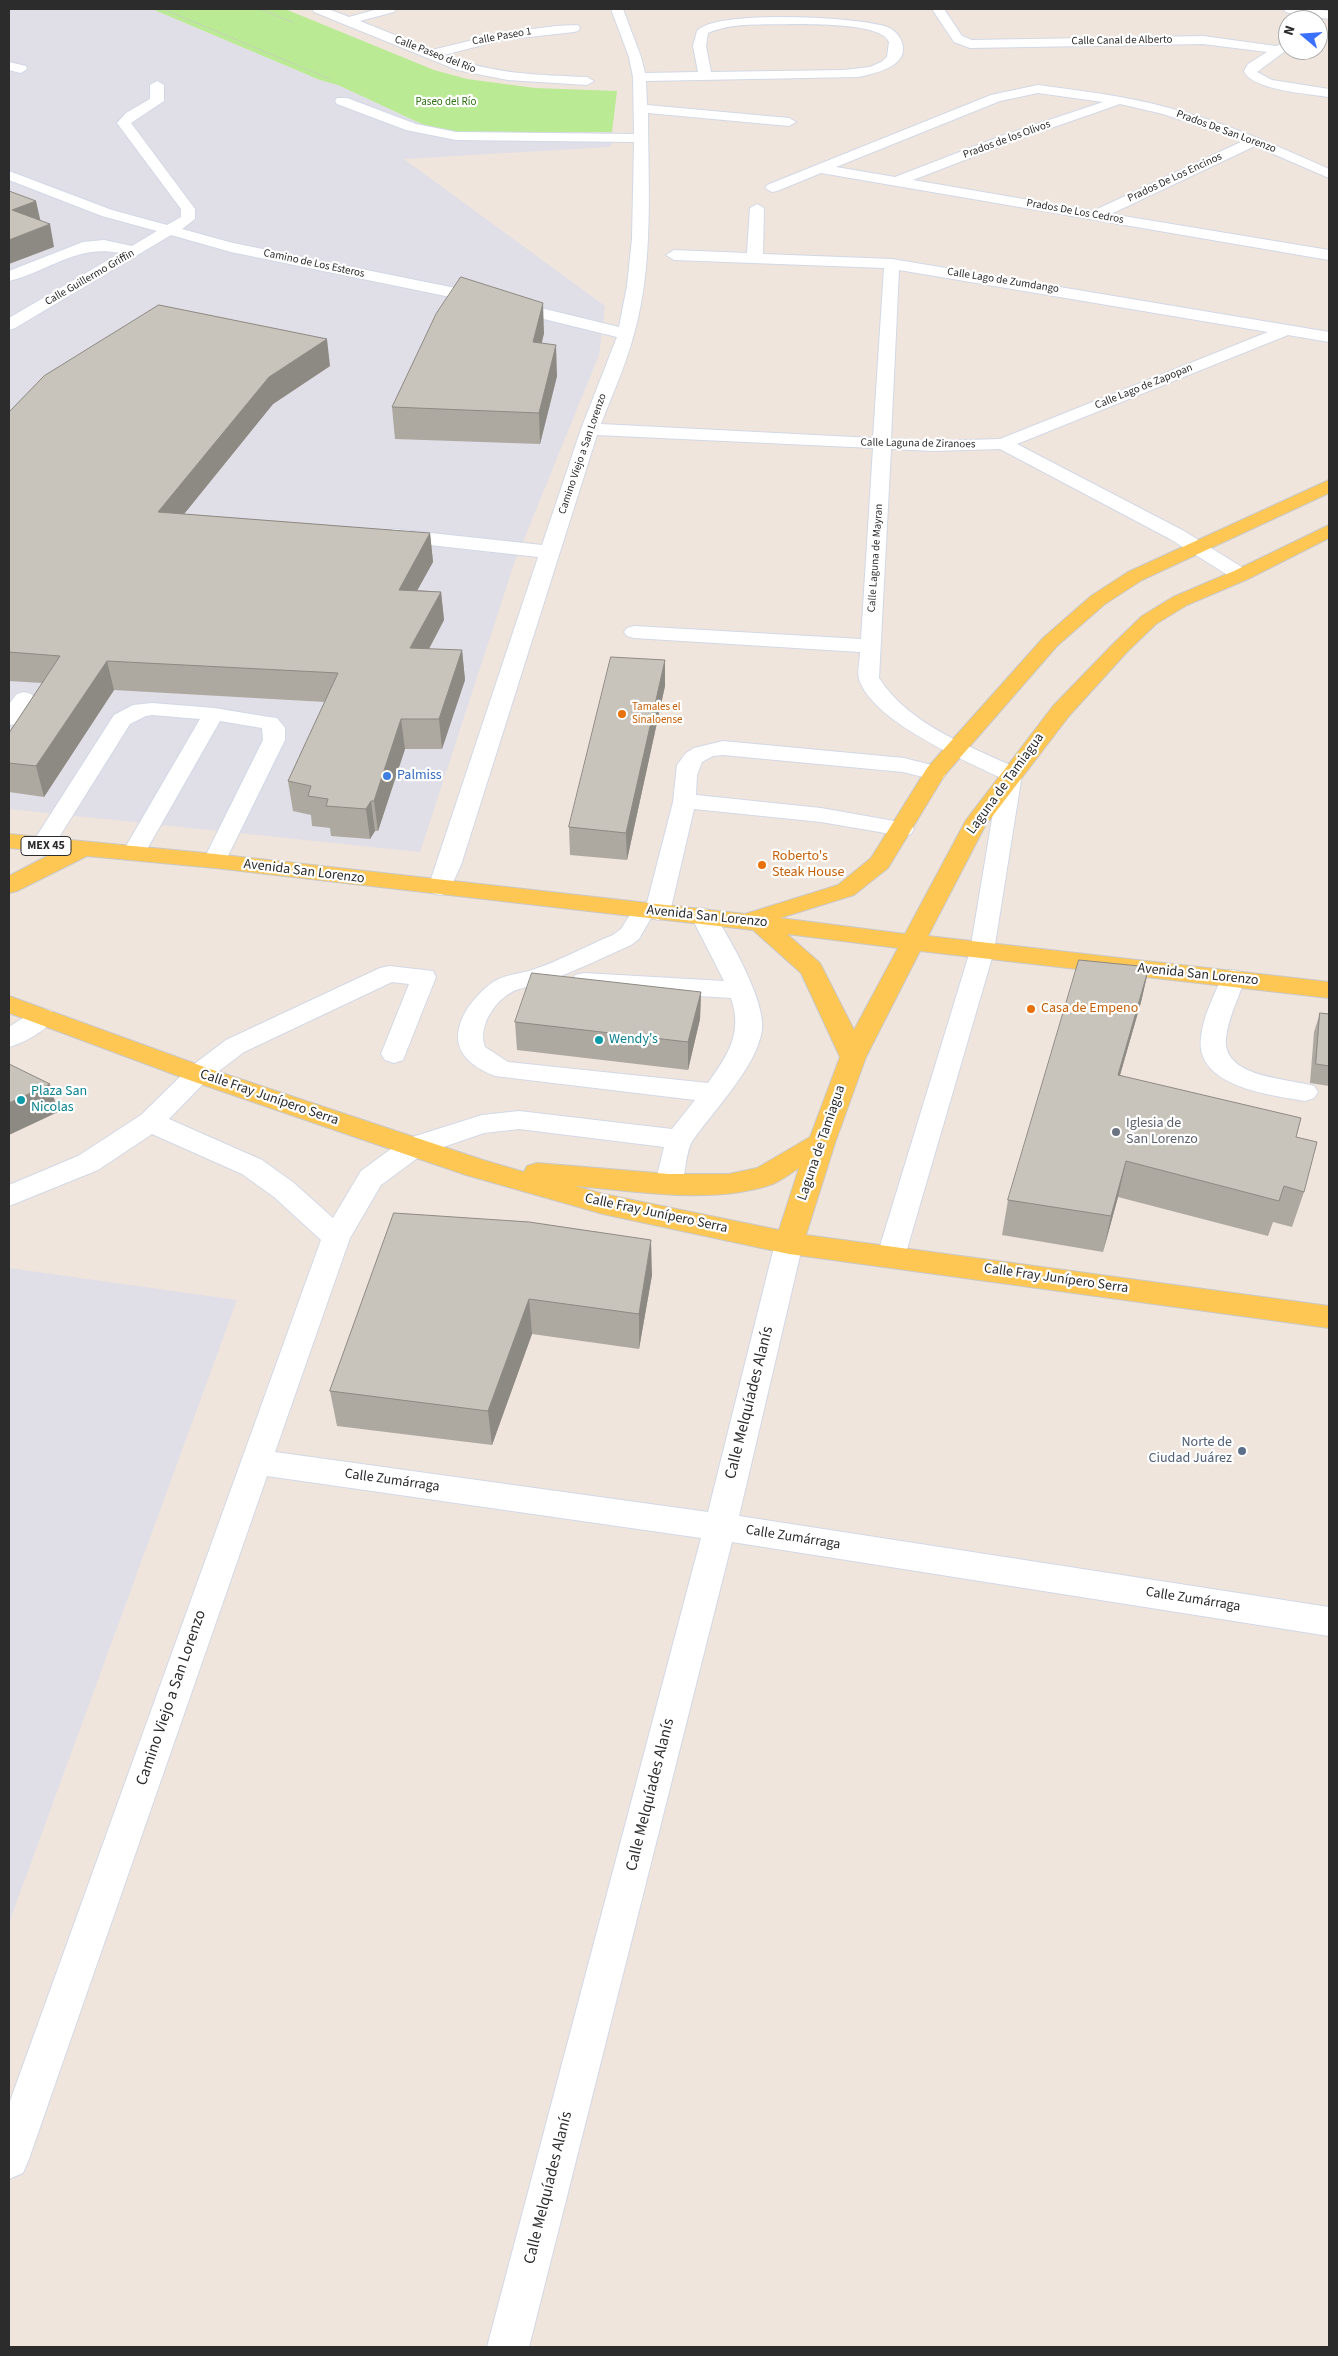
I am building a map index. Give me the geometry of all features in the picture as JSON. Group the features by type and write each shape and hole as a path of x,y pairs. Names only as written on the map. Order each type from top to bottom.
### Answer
{"main road":[{"path":"752,922 846,890 880,863 935,773 1050,642 1098,600 1135,576 1329,486"},
{"name":"Laguna de Tamiagua","path":"789,1242 821,1143 853,1057 974,825 1011,774 1061,711 1149,620 1180,601 1241,575 1329,531"},
{"name":"MEX 45","path":"9,841 84,849"},
{"path":"9,886 45,866 84,849"},
{"name":"Avenida San Lorenzo","path":"84,849 214,861 440,888 703,916 982,951 1329,990"},
{"path":"752,922 811,969 832,1009 853,1057"},
{"name":"Calle Fray Junípero Serra","path":"9,1004 198,1074 413,1147 476,1168 603,1204 789,1242 1329,1317"},
{"path":"476,1168 668,1184 729,1184 765,1176 821,1143"}],"street":[{"name":"Calle Paseo del Río","path":"318,9 462,67 503,76 587,81"},
{"path":"348,21 390,9"},
{"name":"Camino Viejo a San Lorenzo","path":"440,888 590,429 626,334 636,286 640,238 641,108 639,77 617,9"},
{"name":"Calle Canal de Alberto","path":"938,9 958,39 964,42 983,45 1203,40 1278,46"},
{"path":"639,77 705,76 868,72 890,63 895,57 897,49 891,34 884,29 864,24 795,21 724,23 710,26 701,33 700,40 705,76"},
{"name":"Calle Paseo 1","path":"431,55 467,43 505,35 574,28"},
{"path":"1278,51 1253,67 1250,72 1251,74 1262,80 1329,93"},
{"name":"Calle Guillermo Griffin","path":"9,325 171,231 188,219 188,209 124,123 131,116 157,102 157,86"},
{"name":"Prados De San Lorenzo","path":"772,188 996,98 1038,89 1119,100 1166,111 1255,141 1329,174"},
{"name":"Prados de los Olivos","path":"896,182 1006,139 1119,100"},
{"path":"342,101 399,125 436,134 456,136 640,138"},
{"path":"641,108 789,122"},
{"name":"Prados De Los Encinos","path":"1096,215 1255,141"},
{"name":"Prados De Los Cedros","path":"820,169 1329,255"},
{"name":"Camino de Los Esteros","path":"9,175 107,213 231,247 475,297 626,334"},
{"path":"755,257 757,208"},
{"path":"9,276 83,247 104,245 137,251"},
{"name":"Calle Lago de Zumdango","path":"674,255 892,264 1329,337"},
{"name":"Calle Laguna de Mayran","path":"892,264 884,444 869,678 874,690 889,705 958,748 1011,774"},
{"name":"Calle Lago de Zapopan","path":"1003,444 1286,330"},
{"name":"Calle Laguna de Ziranoes","path":"590,429 933,446 1003,444 1196,547 1241,575"},
{"path":"378,534 549,552"},
{"path":"634,632 870,646"},
{"path":"9,720 24,698"},
{"path":"42,845 122,720 141,710 152,709 214,714 269,723 276,733 214,861"},
{"path":"134,853 214,714"},
{"path":"713,1093 504,1070 482,1060 472,1049 470,1039 476,1014 488,998 508,984 535,978 622,940 651,911 661,888 684,801 687,772 691,761 697,755 709,750 723,748 904,765 935,773"},
{"path":"891,1256 982,951 1011,774"},
{"path":"684,801 774,809 867,822 902,829"},
{"path":"668,1184 679,1139 695,1121 741,1054 749,1029 747,1011 740,990 703,916"},
{"path":"9,1196 88,1163 150,1122 198,1074 235,1046 390,974 424,977 394,1054"},
{"path":"535,978 740,990"},
{"path":"1233,978 1213,1043 1219,1064 1230,1072 1253,1081 1305,1092"},
{"path":"9,1038 43,1017"},
{"name":"Camino Viejo a San Lorenzo","path":"9,2159 336,1237 371,1178 413,1147 482,1124 519,1120 679,1139"},
{"path":"150,1122 252,1167 284,1190 336,1237"},
{"name":"Calle Melquíades Alanís","path":"508,2347 720,1527 789,1242"},
{"name":"Calle Zumárraga","path":"256,1462 720,1527 1329,1622"}],"path":[{"path":"163,9 334,80"},
{"path":"260,9 295,23"}],"shaded area":[{"path":"9,9 152,9 320,80 338,85 439,132 612,132 611,147 404,159 605,306 599,355 514,564 420,852 9,809"},
{"path":"9,1268 237,1300 9,1923"}],"green space":[{"name":"Paseo del Río","path":"152,9 285,9 434,70 467,79 535,88 617,91 612,132 439,132 338,85 320,80"}],"building":[{"path":"9,191 36,201 12,210 50,224 9,240"},
{"path":"461,277 543,303 533,342 556,345 539,413 392,407 436,314"},
{"path":"159,305 327,339 269,377 158,512 430,533 399,590 441,592 410,648 462,650 439,719 401,719 374,801 371,801 366,809 326,806 328,799 308,796 311,786 288,781 338,673 107,661 36,766 9,763 9,733 60,656 9,652 9,412 44,376"},
{"path":"611,657 665,660 626,833 569,827"},
{"name":"Iglesia de San Lorenzo","path":"1079,960 1149,967 1118,1075 1301,1118 1296,1137 1317,1142 1304,1192 1284,1186 1279,1201 1126,1161 1111,1216 1008,1200"},
{"path":"532,973 701,992 688,1042 515,1022"},
{"path":"1320,1013 1329,1014 1329,1066 1316,1064"},
{"path":"9,1064 50,1084 9,1103"},
{"path":"394,1213 529,1222 651,1240 639,1314 529,1299 488,1411 330,1391"}],"place":[{"name":"Tamales el Sinaloense","path":"622,714"},
{"name":"Palmiss","path":"387,776"},
{"name":"Roberto's Steak House","path":"762,865"},
{"name":"Casa de Empeno","path":"1031,1009"},
{"name":"Wendy's","path":"599,1040"},
{"name":"Plaza San Nicolas","path":"21,1100"},
{"name":"Iglesia de San Lorenzo","path":"1116,1132"},
{"name":"Norte de Ciudad Juárez","path":"1242,1451"}]}
